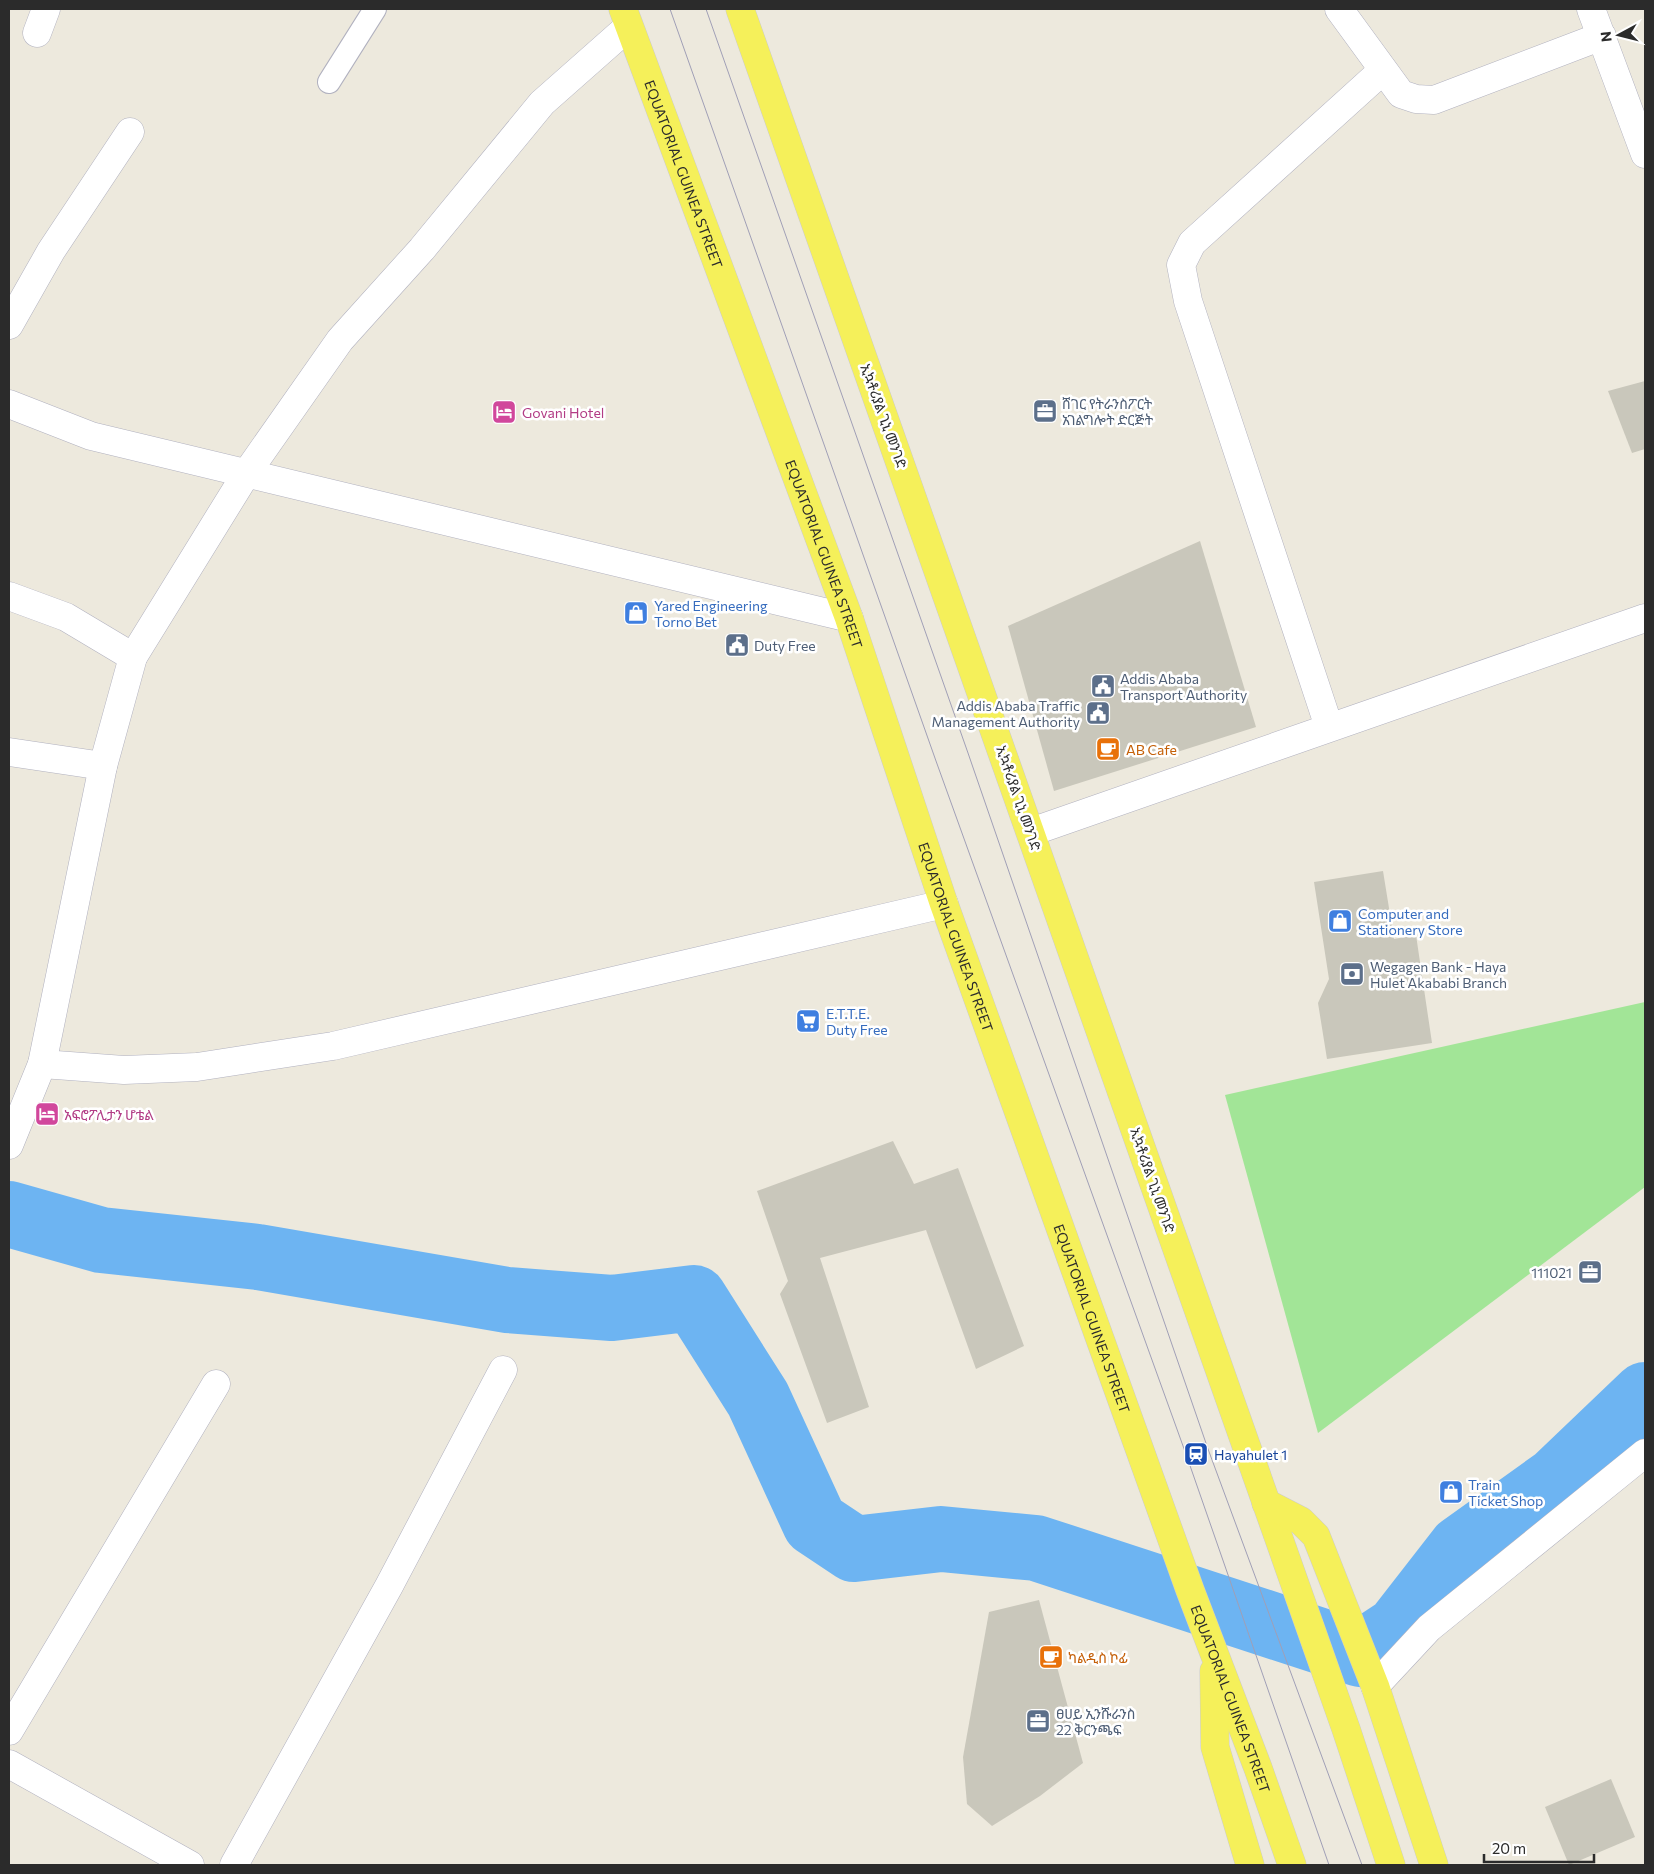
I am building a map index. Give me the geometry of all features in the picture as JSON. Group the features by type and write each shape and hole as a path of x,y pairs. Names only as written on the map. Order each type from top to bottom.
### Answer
{"main road":[{"name":"ኢኳቶሪያል ጊኒ መንገድ","path":"740,9 1266,1503"},
{"name":"EQUATORIAL GUINEA STREET","path":"626,18 849,618 944,904 1174,1546 1258,1768 1292,1865"},
{"path":"1266,1503 1302,1521 1316,1536 1371,1675 1434,1865"},
{"path":"1266,1503 1391,1865"},
{"path":"1214,1655 1215,1746 1250,1865"}],"street":[{"path":"1339,9 1382,71 1401,94 1416,100 1434,100 1602,36"},
{"path":"1590,9 1602,36 1645,154"},
{"path":"9,1145 42,1064 103,766 132,657 246,474 340,340 422,249 542,103 626,18"},
{"path":"1329,727 1188,302 1182,265 1192,243 1382,71"},
{"path":"9,325 51,251 130,132"},
{"path":"9,404 91,436 849,618"},
{"path":"9,596 66,617 132,657"},
{"path":"1031,832 1645,618"},
{"path":"9,752 103,766"},
{"path":"42,1064 124,1070 197,1067 333,1046 944,904"},
{"path":"234,1865 389,1586 503,1370"},
{"path":"9,1731 216,1384"},
{"path":"1371,1675 1645,1453"},
{"path":"9,1764 190,1865"}],"lane":[{"path":"329,82 375,9"}],"green space":[{"path":"1645,1002 1645,1187 1318,1433 1225,1095"}],"building":[{"path":"1645,381 1645,449 1632,453 1608,391"},
{"path":"1200,541 1256,727 1054,791 1008,626"},
{"path":"1383,871 1394,939 1416,935 1432,1043 1327,1059 1318,1003 1329,979 1314,882"},
{"path":"893,1141 914,1184 958,1168 1024,1346 976,1369 926,1230 820,1258 869,1407 827,1423 780,1294 788,1281 757,1191"},
{"path":"1039,1600 1083,1763 1040,1796 992,1826 967,1804 963,1757 989,1612"},
{"path":"1611,1779 1635,1837 1569,1865 1545,1807"}],"waterway":[{"path":"9,1214 101,1240 258,1257 507,1300 612,1308 694,1298 758,1399 815,1523 854,1549 941,1539 1036,1548 1360,1654 1398,1629 1461,1548 1556,1480 1645,1395"}],"tram line":[{"path":"670,9 936,761 1187,1457 1329,1865"},
{"path":"706,9 968,753 1208,1449 1362,1865"}],"place":[{"name":"ሸገር የትራንስፖርት አገልግሎት ድርጅት","path":"1045,411"},
{"name":"Govani Hotel","path":"504,412"},
{"name":"Yared Engineering Torno Bet","path":"636,613"},
{"name":"Duty Free","path":"737,645"},
{"name":"Addis Ababa Transport Authority","path":"1103,686"},
{"name":"Addis Ababa Traffic Management Authority","path":"1098,713"},
{"name":"AB Cafe","path":"1108,749"},
{"name":"Computer and Stationery Store","path":"1340,921"},
{"name":"Wegagen Bank - Haya Hulet Akababi Branch","path":"1352,974"},
{"name":"E.T.T.E. Duty Free","path":"808,1021"},
{"name":"አፍሮፖሊታን ሆቴል","path":"47,1114"},
{"name":"111021","path":"1590,1272"},
{"name":"Hayahulet 1","path":"1196,1454"},
{"name":"Train Ticket Shop","path":"1451,1492"},
{"name":"ካልዲስ ኮፊ","path":"1051,1657"},
{"name":"ፀሀይ ኢንሹራንስ 22 ቅርንጫፍ","path":"1038,1721"}]}
